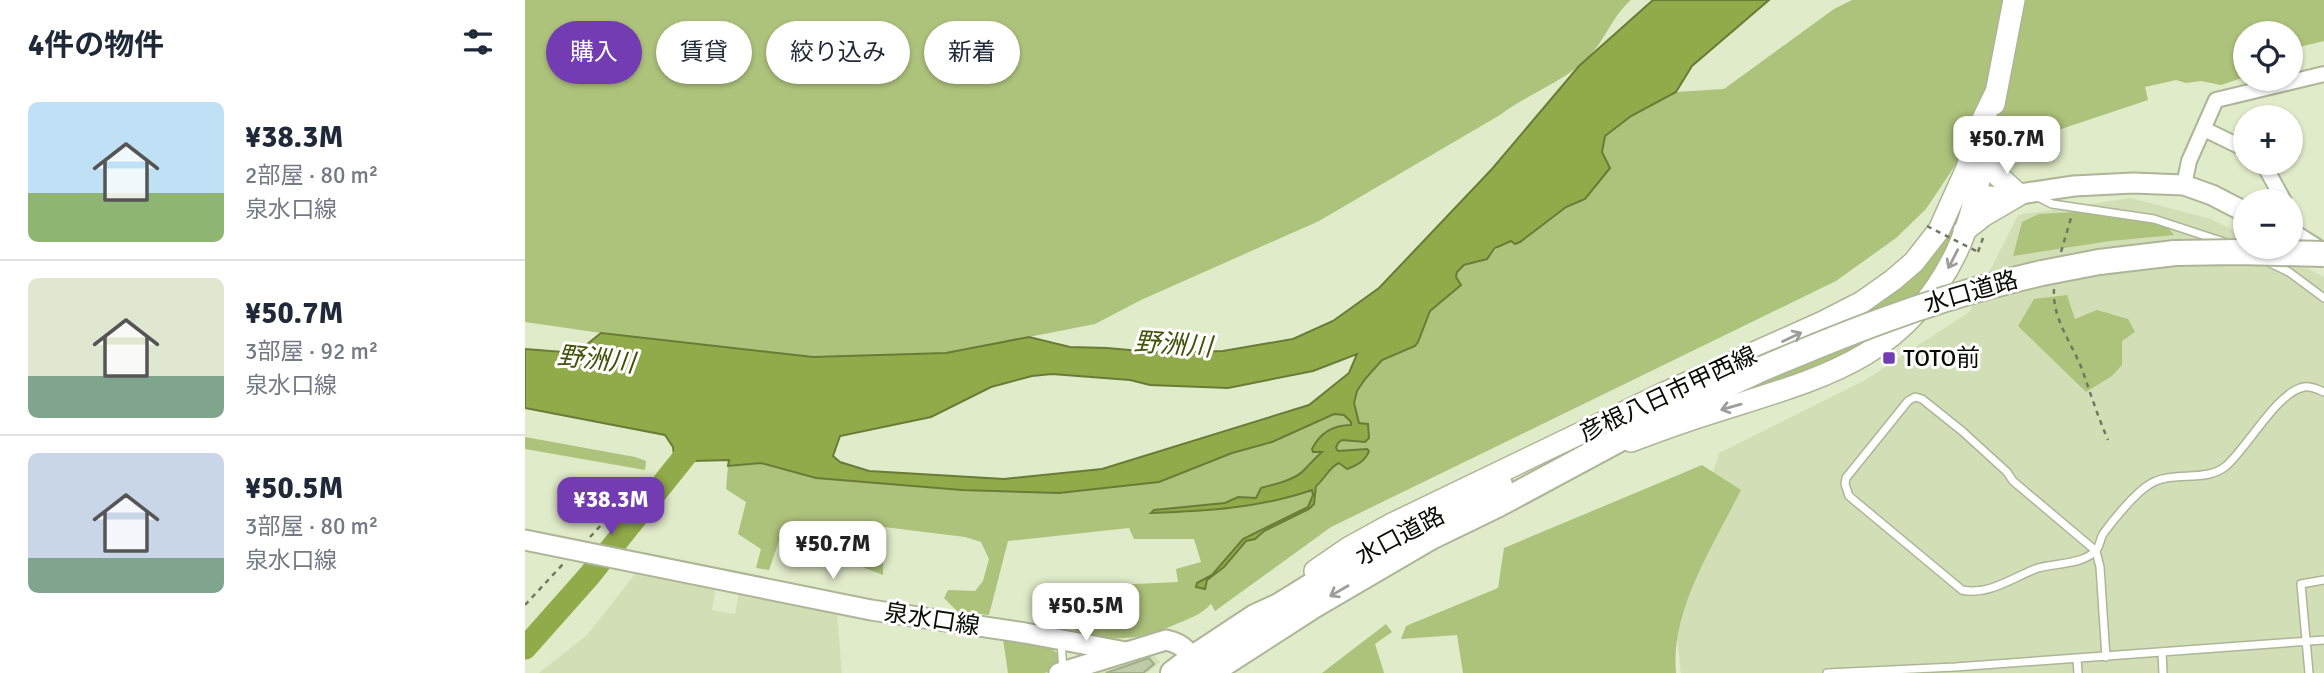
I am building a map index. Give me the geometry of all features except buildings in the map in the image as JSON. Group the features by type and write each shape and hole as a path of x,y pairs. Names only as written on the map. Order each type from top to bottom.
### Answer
{"highway":[{"name":"水口道路","path":"1193,669 1631,433 1640,425 1757,371 1907,310 2005,282 2048,279 2098,262 2238,251 2324,254"},
{"name":"水口道路","path":"1193,669 1255,617 1279,606 1347,564 1465,502 1626,426 1640,425"}],"main road":[{"name":"彦根八日市甲西線","path":"1255,617 1274,599 1350,547 1392,524 1648,401 1782,342 1862,302 1893,280 1914,261 1933,228 1980,164 1988,136 2014,0"},
{"name":"彦根八日市甲西線","path":"1550,476 1558,475 1605,451 1655,432 1815,380 1859,359 1901,329 1939,285 1957,251 1976,195 1982,121 1996,92"},
{"path":"1980,164 2026,194"},
{"path":"1933,228 1976,195 2000,197 2074,186 2133,183 2184,186 2212,195 2233,206"},
{"path":"1964,231 1983,216 2026,194"},
{"path":"2303,239 2324,254"},
{"name":"泉水口線","path":"525,540 871,610 1126,652 1166,640 1181,644 1193,669"},
{"path":"1061,672 1126,652"}],"street":[{"path":"2184,186 2189,161 2217,100 2324,74"},
{"path":"2204,130 2233,143"}],"lane":[{"path":"2026,194 2052,204 2154,219 2227,243 2289,272 2324,298"},
{"path":"2106,657 2100,567 2096,551 2013,481 2007,472 1962,431 1922,399 1915,397 1908,401 1846,478 1849,496 1966,591 1975,592 1991,589 2039,568 2069,564 2096,551 2103,536 2150,484 2159,479 2210,473 2223,468 2237,456 2287,396 2301,387 2313,387 2324,392"},
{"path":"2309,673 2301,584 2324,580"},
{"path":"1056,639 1061,672"},
{"path":"1827,673 1955,670 2324,640"},
{"path":"2162,652 2163,673"},
{"path":"2077,659 2078,673"}],"path":[{"path":"2061,253 2075,207"},
{"path":"1933,228 1978,252"},
{"path":"2048,279 2056,315 2083,370 2093,406 2108,440"},
{"path":"525,605 630,494 638,478"}],"shaded area":[{"path":"525,0 1631,0 1580,65 1500,115 1319,221 1141,300 1095,324 946,353 813,357 525,322"},
{"path":"1852,0 2324,0 2324,41 2303,46 2303,21 2233,21 2233,81 2221,85 2176,80 2145,87 2148,100 1956,164 1926,209 1896,238 1836,281 1331,527 1215,611 1211,604 1194,616 1155,632 1119,638 1087,634 1035,612 1036,600 1135,584 1178,582 1176,569 1201,562 1194,539 1134,539 1129,528 1008,541 989,615 958,612 944,598 948,590 975,591 983,581 989,559 981,542 965,537 884,527 883,575 781,535 769,570 756,568 761,549 738,534 746,502 726,489 728,466 761,463 816,478 962,490 1059,493 1272,442 1334,413 1359,423 1354,403 1357,391 1382,360 1415,346 1430,311 1461,285 1456,277 1461,269 1485,260 1506,242 1520,242 1566,207 1585,199 1605,136 1631,116 1676,92 1724,89 1834,9"},
{"path":"2131,198 2211,219 2233,230 2233,259 2289,259 2324,277 2324,673 1681,673 1673,603 1719,453 1867,379 1969,312 2018,215"},
{"path":"2095,211 2158,216 2174,235 2110,241 2013,256 2022,222 2039,214"},
{"path":"1954,224 1962,227 1933,287 1857,357 1657,428 1757,359 1873,307 1905,285 1923,267"},
{"path":"2067,295 2075,319 2097,310 2128,319 2135,332 2122,341 2122,365 2112,376 2086,392 2018,326 2034,299"},
{"path":"525,437 635,457 646,461 645,470 525,449"},
{"path":"1702,465 1741,490 1707,555 1687,602 1676,650 1676,673 1463,673 1457,635 1401,639 1406,626 1498,588 1504,548"},
{"path":"638,570 716,586 712,610 735,614 739,590 837,612 842,673 539,673 587,635"},
{"path":"1386,624 1392,632 1375,644 1384,673 1322,673"},
{"path":"1003,639 1043,643 1060,655 1057,670 1044,673 1008,673"},
{"path":"1152,652 1160,662 1147,673 1086,673"}],"water":[{"name":"野洲川","path":"1653,0 1769,0 1692,66 1676,92 1631,116 1605,136 1602,152 1610,168 1585,199 1566,207 1520,242 1515,244 1511,241 1495,248 1487,259 1464,265 1457,272 1456,277 1461,285 1430,311 1415,346 1382,360 1357,391 1354,403 1359,423 1368,424 1369,438 1365,442 1342,440 1336,448 1338,451 1367,449 1369,451 1366,457 1347,469 1339,463 1333,467 1316,486 1314,504 1309,509 1264,531 1255,539 1246,541 1224,567 1207,580 1205,589 1196,587 1197,583 1212,575 1243,539 1308,507 1313,495 1312,490 1253,505 1151,513 1154,510 1225,503 1238,497 1256,498 1261,488 1301,473 1322,452 1313,452 1312,449 1323,434 1338,426 1351,425 1344,415 1334,414 1272,442 1232,453 1159,482 1059,493 962,490 816,478 761,463 728,466 729,460 692,461 687,469 675,464 673,447 665,435 525,408 525,349 576,353 601,333 813,357 946,353 1029,337 1070,347 1163,353 1223,351 1293,339 1333,321 1379,288 1492,169 1579,66","holes":["1357,354 1349,373 1309,405 1102,469 1004,479 869,471 840,462 833,456 840,436 931,417 991,387 1032,376 1052,374 1130,380 1150,385 1228,388 1313,371"]}],"waterway":[{"path":"525,648 589,576 697,441"}],"place":[{"name":"TOTO前","path":"1889,358"}]}
